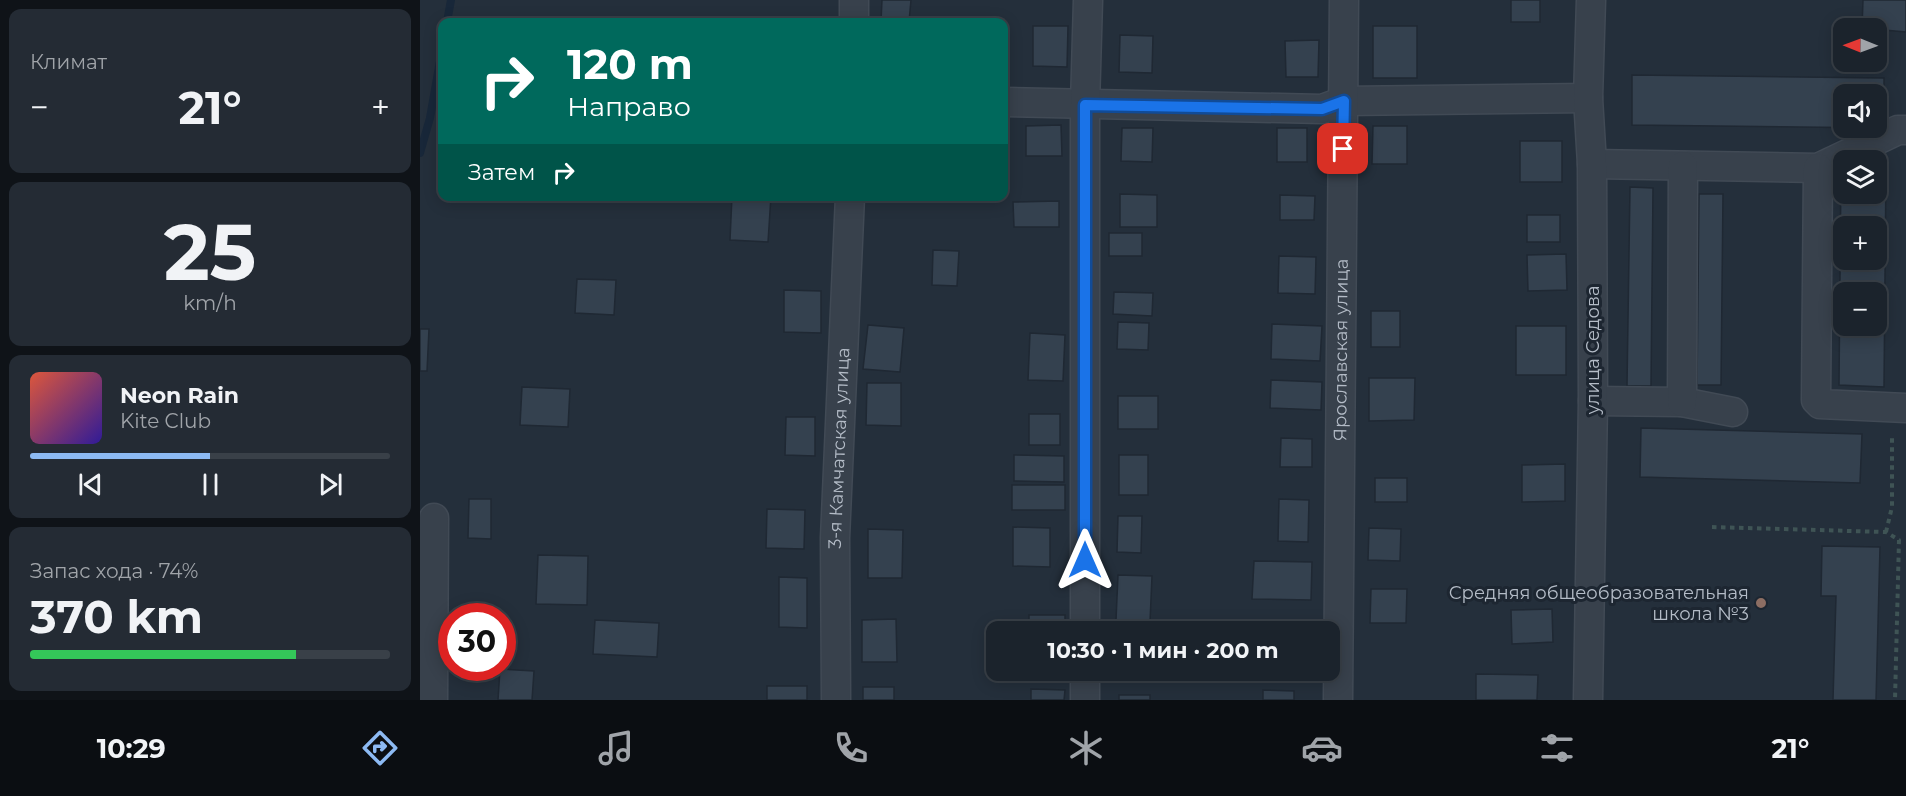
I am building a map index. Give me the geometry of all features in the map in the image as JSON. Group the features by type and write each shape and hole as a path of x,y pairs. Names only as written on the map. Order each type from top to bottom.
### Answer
{"street":[{"path":"854,0 854,18"},
{"path":"1085,621 1085,105 1088,0"},
{"name":"Ярославская улица","path":"1338,700 1344,0"},
{"name":"улица Седова","path":"1588,700 1593,401 1592,164 1588,98 1591,0"},
{"path":"1008,102 1322,109 1344,101 1588,98"},
{"path":"1592,164 1818,168 1898,130 1906,130"},
{"path":"1682,402 1683,166"},
{"path":"1818,168 1816,400 1820,404 1899,407"},
{"name":"3-я Камчатская улица","path":"836,700 835,537 850,201"},
{"path":"1593,401 1682,402 1733,412"},
{"path":"433,700 434,518"},
{"path":"1085,681 1085,700"}],"path":[{"path":"1886,532 1892,507 1899,407"},
{"path":"1712,527 1886,532 1899,540 1895,700"}],"building":[{"path":"882,0 911,0 909,18 881,18"},
{"path":"1511,0 1540,0 1540,22 1511,22"},
{"path":"1863,0 1906,0 1906,32 1887,30 1887,18 1862,18"},
{"path":"1033,26 1068,26 1067,67 1033,66"},
{"path":"1373,26 1417,26 1417,78 1373,78"},
{"path":"1120,35 1153,36 1152,73 1119,72"},
{"path":"1319,40 1318,77 1286,77 1285,41"},
{"path":"1632,75 1884,78 1884,84 1833,84 1833,128 1632,125"},
{"path":"1061,125 1062,156 1026,156 1026,126"},
{"path":"1373,126 1407,126 1407,164 1372,164"},
{"path":"1122,128 1153,128 1152,162 1121,161"},
{"path":"1277,128 1307,128 1307,162 1277,162"},
{"path":"1520,141 1562,141 1562,182 1520,182"},
{"path":"1630,187 1653,188 1651,386 1627,386"},
{"path":"1120,194 1157,195 1157,227 1120,227"},
{"path":"1699,194 1723,194 1721,385 1697,385"},
{"path":"1280,195 1315,196 1314,220 1280,220"},
{"path":"732,201 771,201 768,242 730,240"},
{"path":"1059,201 1059,227 1014,227 1013,202"},
{"path":"1841,204 1886,204 1886,216 1841,216"},
{"path":"1527,215 1560,215 1560,242 1527,242"},
{"path":"1109,233 1142,233 1142,256 1109,256"},
{"path":"933,250 959,251 957,286 932,285"},
{"path":"1566,254 1567,290 1528,291 1527,255"},
{"path":"1279,256 1316,257 1315,294 1278,293"},
{"path":"1840,270 1885,270 1885,282 1840,282"},
{"path":"577,279 616,280 614,315 575,313"},
{"path":"784,290 821,291 821,333 784,332"},
{"path":"1114,292 1153,293 1152,316 1113,314"},
{"path":"1371,311 1400,311 1400,347 1371,347"},
{"path":"1118,322 1149,323 1148,350 1117,349"},
{"path":"1272,324 1322,326 1320,361 1271,359"},
{"path":"868,325 904,328 900,372 863,369"},
{"path":"1516,326 1566,326 1566,375 1516,375"},
{"path":"420,329 429,329 427,371 420,371"},
{"path":"1030,333 1065,335 1063,381 1028,380"},
{"path":"1839,336 1884,336 1884,387 1839,385"},
{"path":"1369,378 1415,378 1414,420 1369,421"},
{"path":"1271,380 1322,382 1321,410 1270,408"},
{"path":"867,383 901,383 901,426 866,425"},
{"path":"522,387 570,389 568,427 520,425"},
{"path":"1118,396 1158,396 1158,429 1118,429"},
{"path":"1029,414 1060,414 1060,445 1029,445"},
{"path":"786,417 815,417 815,456 785,455"},
{"path":"1641,428 1862,434 1860,483 1640,477"},
{"path":"1281,438 1312,439 1312,467 1280,467"},
{"path":"1014,455 1064,456 1064,482 1014,481"},
{"path":"1119,455 1148,455 1148,495 1119,495"},
{"path":"1565,464 1565,501 1522,502 1522,465"},
{"path":"1375,478 1407,478 1407,502 1375,502"},
{"path":"1012,485 1065,485 1065,510 1012,510"},
{"path":"469,499 491,499 491,539 468,538"},
{"path":"1279,499 1309,500 1308,542 1278,541"},
{"path":"767,509 805,510 804,549 766,548"},
{"path":"1118,516 1142,516 1141,553 1117,552"},
{"path":"1013,527 1050,528 1050,567 1013,566"},
{"path":"1369,528 1401,529 1400,561 1368,560"},
{"path":"868,529 903,530 902,578 868,578"},
{"path":"1822,546 1880,547 1876,700 1833,700 1836,596 1821,596"},
{"path":"538,555 588,556 587,605 536,604"},
{"path":"1254,561 1312,562 1311,600 1252,599"},
{"path":"1118,575 1152,576 1150,621 1116,620"},
{"path":"779,577 807,578 807,628 779,627"},
{"path":"1371,589 1407,589 1406,623 1370,623"},
{"path":"1552,609 1553,642 1512,644 1511,610"},
{"path":"1029,615 1065,615 1065,621 1029,621"},
{"path":"896,619 897,662 862,662 862,620"},
{"path":"595,620 659,623 657,657 593,654"},
{"path":"516,670 534,671 532,700 498,700 499,681 516,681"},
{"path":"1476,674 1538,675 1537,700 1476,700"},
{"path":"767,686 807,686 807,700 767,700"},
{"path":"863,687 894,687 894,700 863,700"},
{"path":"1031,689 1065,690 1064,700 1031,700"},
{"path":"1263,690 1294,691 1294,700 1263,700"},
{"path":"1119,695 1150,695 1150,700 1119,700"}],"waterway":[{"path":"448,18 451,0"},
{"path":"420,153 430,118 438,73"}],"place":[{"name":"Средняя общеобразовательная школа №3","path":"1761,603"}],"route":[{"path":"1085,560 1085,105 1322,109 1344,101 1343,149"}]}
